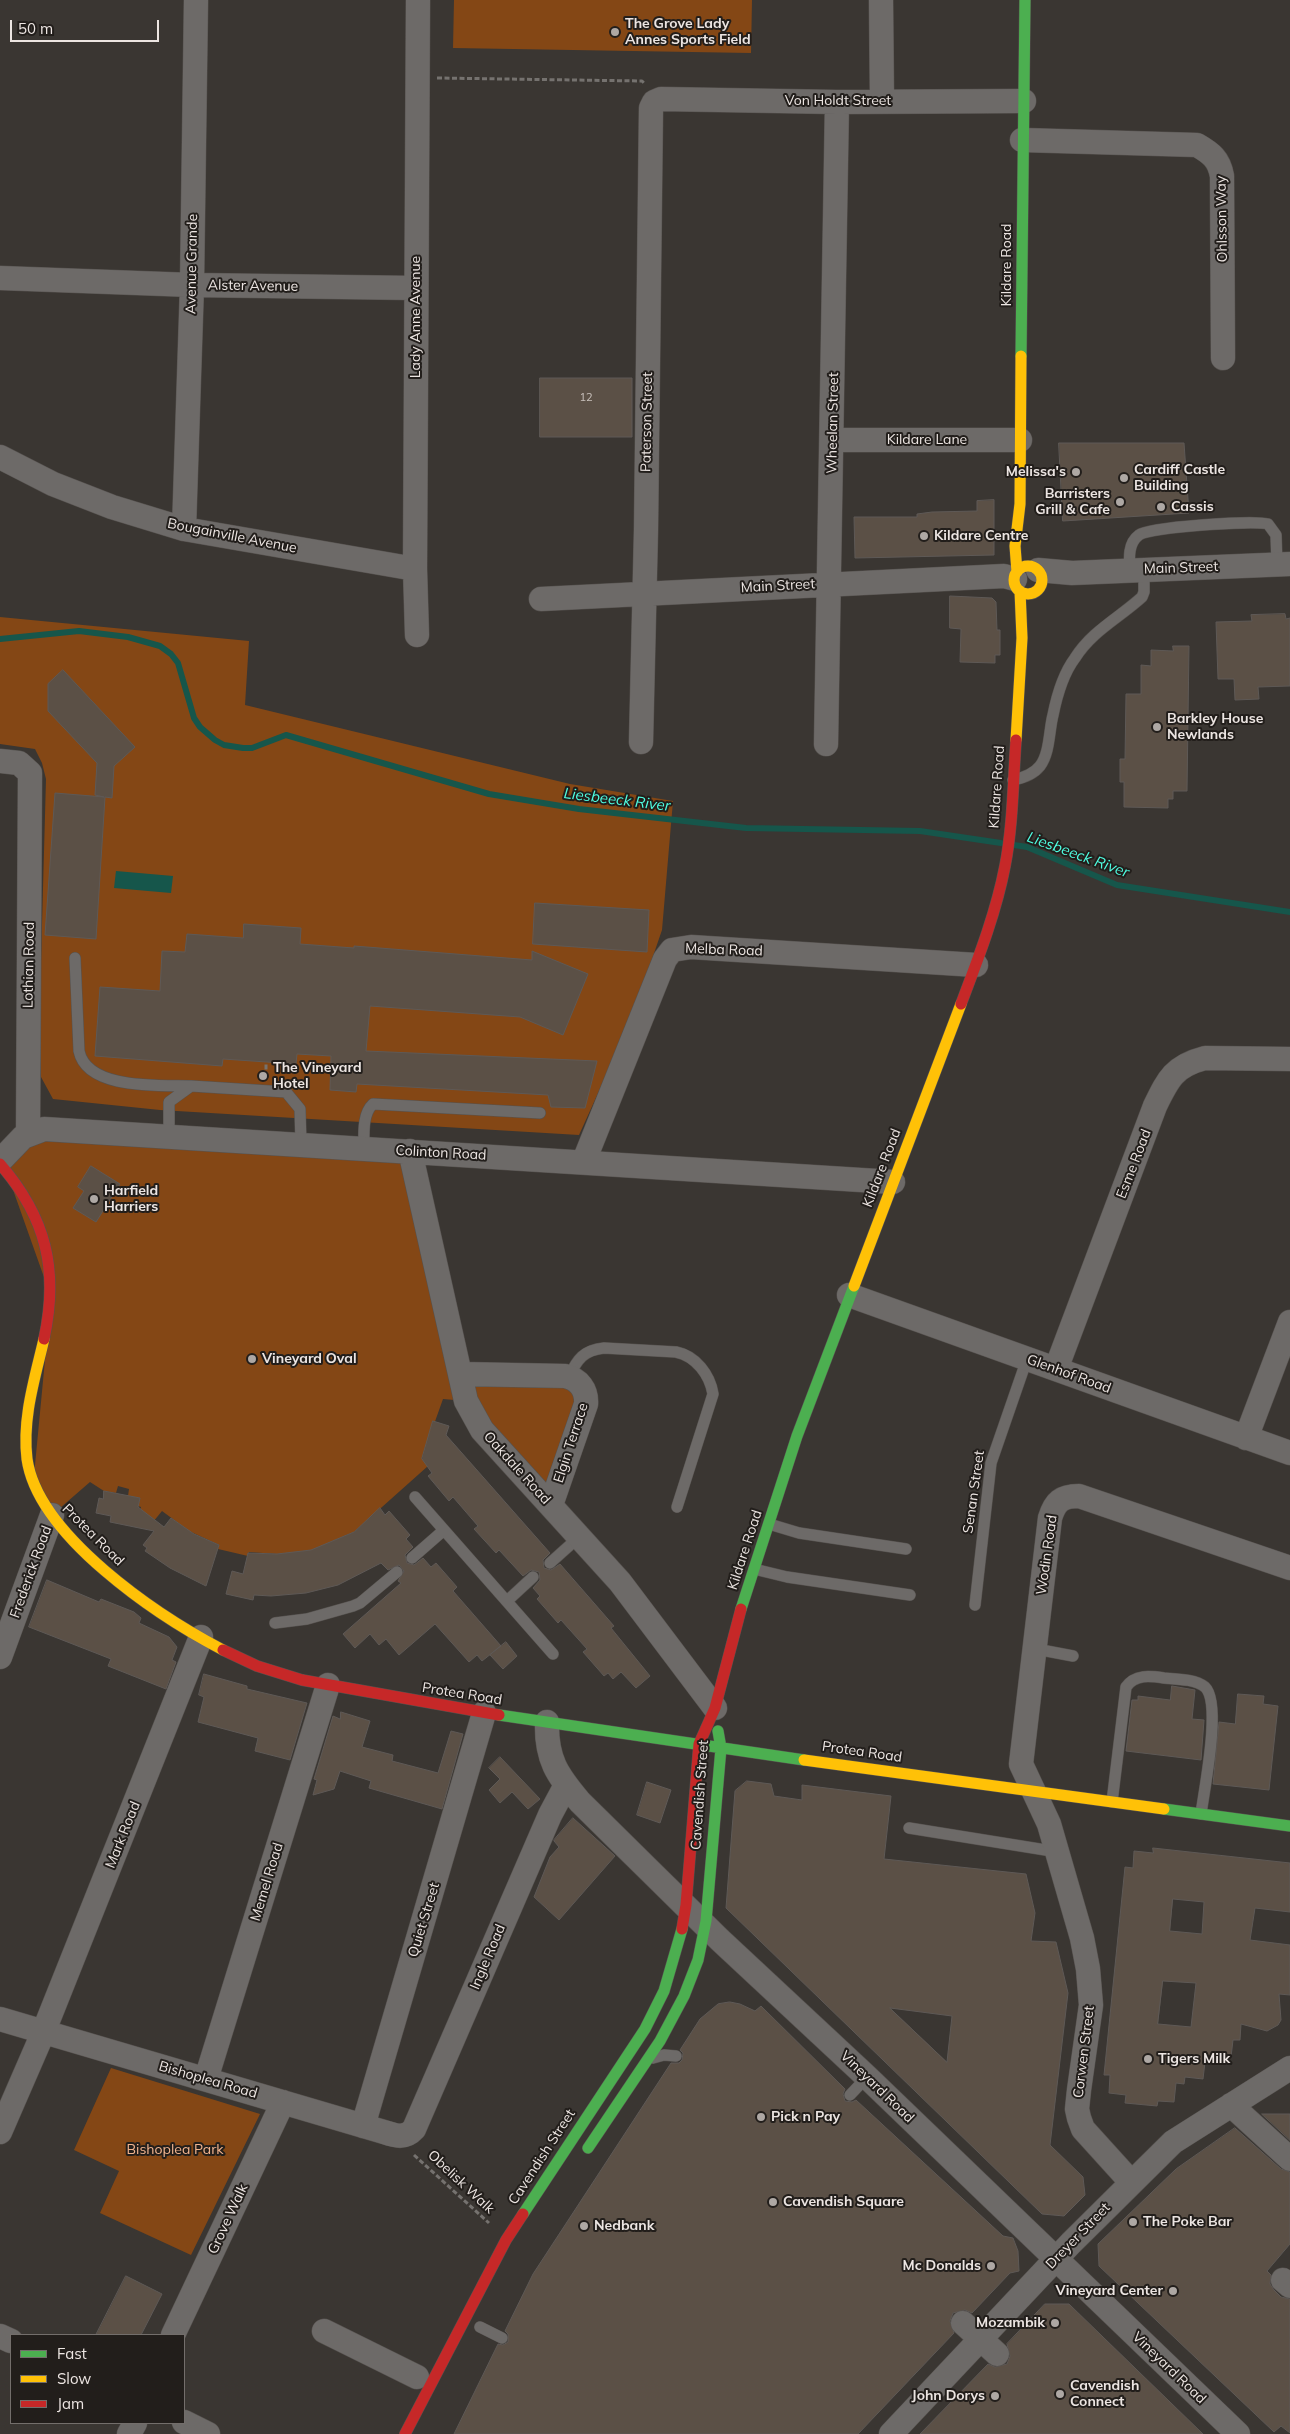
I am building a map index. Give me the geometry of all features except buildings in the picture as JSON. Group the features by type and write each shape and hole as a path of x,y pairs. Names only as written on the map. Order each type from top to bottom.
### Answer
{"street":[{"name":"Avenue Grande","path":"184,529 192,285 196,0"},
{"name":"Lady Anne Avenue","path":"416,634 418,0"},
{"path":"882,0 882,100"},
{"name":"Kildare Road","path":"715,1708 725,1664 796,1436 976,965 995,908 1005,866 1010,831 1022,630 1028,579 1018,530 1025,0"},
{"name":"Von Holdt Street","path":"654,102 661,98 837,102 882,100 1024,101"},
{"name":"Paterson Street","path":"641,742 651,108 654,102"},
{"name":"Wheelan Street","path":"826,744 833,440 837,102"},
{"name":"Ohlsson Way","path":"1022,140 1197,145 1209,151 1217,159 1222,176 1224,358"},
{"name":"Alster Avenue","path":"0,278 192,285 416,288"},
{"name":"Kildare Lane","path":"833,440 1020,440"},
{"name":"Bougainville Avenue","path":"0,457 53,484 112,507 184,529 415,569"},
{"name":"Main Street","path":"541,599 1004,576 1028,579 1072,573 1284,564"},
{"name":"Kildare Road","path":"1022,630 1028,579"},
{"name":"Lothian Road","path":"0,761 19,763 27,769 30,773 32,796 28,1134"},
{"name":"Melba Road","path":"584,1161 665,959 672,950 691,947 976,965"},
{"name":"Esme Road","path":"1056,1369 1156,1106 1172,1074 1192,1062 1205,1058 1290,1059"},
{"name":"Colinton Road","path":"28,1134 44,1129 584,1161 893,1182"},
{"path":"0,1162 28,1134"},
{"name":"Oakdale Road","path":"410,1151 466,1401 482,1430 551,1505 647,1615 715,1708"},
{"name":"Protea Road","path":"0,1162 32,1207 41,1227 49,1259 51,1281 49,1313 24,1410 22,1436 25,1461 30,1478 41,1501 52,1515 84,1549 119,1581 163,1613 236,1656 262,1668 328,1685 484,1713 721,1748 1290,1826"},
{"name":"Glenhof Road","path":"849,1295 1290,1453"},
{"path":"1246,1438 1290,1322"},
{"path":"460,1374 570,1377"},
{"name":"Elgin Terrace","path":"551,1505 586,1404 584,1390 576,1380 570,1377"},
{"name":"Wodin Road","path":"1035,1791 1021,1764 1050,1518 1057,1502 1064,1497 1078,1496 1290,1568"},
{"name":"Frederick Road","path":"0,1657 52,1515"},
{"name":"Mark Road","path":"0,2132 43,2033 201,1637"},
{"name":"Memel Road","path":"206,2079 328,1685"},
{"name":"Cavendish Street","path":"405,2434 506,2240 648,2023 664,1991 682,1929 686,1905 699,1744 715,1708"},
{"name":"Cavendish Street","path":"584,2155 644,2066 676,2012 694,1973 702,1944 708,1907 721,1748 715,1708"},
{"name":"Quiet Street","path":"363,2126 484,1713"},
{"name":"Vineyard Road","path":"547,1722 547,1746 553,1764 566,1786 580,1802 704,1924 1238,2434"},
{"name":"Ingle Road","path":"413,2141 550,1815 566,1786"},
{"name":"Corwen Street","path":"1035,1791 1050,1824 1082,1938 1088,1969 1090,2005 1077,2109 1079,2118 1084,2129 1131,2182"},
{"name":"Bishoplea Road","path":"0,2019 398,2136 410,2134 413,2141"},
{"name":"Dreyer Street","path":"890,2434 988,2347 1056,2259 1173,2142 1290,2068"},
{"name":"Grove Walk","path":"173,2334 283,2102"},
{"path":"1231,2105 1290,2159"},
{"path":"963,2323 988,2347"},
{"path":"324,2330 417,2377"},
{"path":"185,2422 208,2434"}],"lane":[{"path":"1013,780 1024,778 1040,766 1047,750 1053,714 1064,677 1075,658 1092,635 1142,596 1137,570 1129,554 1132,541 1140,533 1196,526 1268,524 1276,535 1284,564"},
{"path":"75,958 76,1019 79,1051 81,1061 88,1069 96,1075 119,1081 286,1092 300,1109 301,1144"},
{"path":"169,1137 169,1102 191,1086"},
{"path":"364,1148 365,1119 369,1108 373,1104 540,1113"},
{"path":"570,1377 576,1362 582,1355 592,1349 676,1352 684,1354 698,1364 712,1385 713,1394 677,1507"},
{"name":"Senan Street","path":"975,1605 991,1464 1027,1359"},
{"path":"415,1497 553,1654"},
{"path":"769,1524 799,1533 906,1549"},
{"path":"412,1558 444,1530"},
{"path":"550,1563 579,1537"},
{"path":"754,1569 787,1577 910,1595"},
{"path":"275,1622 307,1619 353,1606 397,1572"},
{"path":"507,1601 533,1578"},
{"path":"1036,1649 1072,1656"},
{"path":"1112,1802 1126,1686 1129,1682 1140,1676 1183,1680 1198,1683 1205,1687 1210,1694 1213,1707 1209,1759 1201,1814"},
{"path":"909,1828 1058,1852"},
{"path":"644,2066 660,2055 676,2056"},
{"path":"850,2094 866,2077"},
{"path":"480,2328 502,2338"}],"path":[{"path":"417,78 642,82 648,85 654,102"},
{"name":"Obelisk Walk","path":"413,2141 495,2228"}],"green space":[{"path":"454,0 752,0 751,53 453,48"},
{"path":"0,617 249,641 245,705 570,784 673,801 662,930 630,1023 579,1135 160,1110 53,1099 41,1077 39,1033 46,779 42,763 35,749 0,744"},
{"name":"Vineyard Oval","path":"23,1137 410,1151 460,1374 580,1384 551,1505 466,1401 443,1399 422,1458 428,1466 354,1532 337,1540 322,1553 277,1554 249,1552 248,1556 218,1549 219,1545 189,1531 162,1511 153,1522 139,1519 141,1507 138,1506 140,1498 128,1496 129,1489 118,1486 116,1493 104,1491 90,1482 52,1515 33,1486 51,1297 6,1170"},
{"name":"Bishoplea Park","path":"111,2068 260,2114 191,2255 100,2213 119,2171 74,2150"}],"water":[{"path":"116,871 173,876 171,893 114,888"}],"waterway":[{"name":"Liesbeeck River","path":"0,639 79,631 128,637 160,646 171,654 178,663 194,718 200,727 224,745 252,748 286,735 489,794 579,809 746,828 920,831 1001,843"},
{"name":"Liesbeeck River","path":"1014,845 1027,847 1117,885 1290,912"}],"traffic: fast":[{"path":"1021,356 1025,0"},
{"path":"741,1609 797,1436 854,1286"},
{"path":"499,1715 804,1760"},
{"path":"588,2148 660,2041 684,1996 698,1960 706,1921 721,1748 718,1731"},
{"path":"1164,1809 1290,1826"},
{"path":"523,2214 645,2029 664,1991 682,1929"}],"traffic: slow":[{"path":"1017,572 1015,546 1020,504 1021,356"},
{"path":"1028,566 1038,570 1042,580 1038,590 1028,594 1018,590 1014,580 1018,570 1028,566"},
{"path":"1016,740 1022,638 1020,591"},
{"path":"854,1286 961,1004"},
{"path":"44,1339 30,1398 26,1428 27,1459 36,1488 53,1517 105,1571 166,1617 223,1650"},
{"path":"804,1760 1164,1809"}],"traffic: jam":[{"path":"961,1004 992,918 1005,866 1011,819 1016,740"},
{"path":"0,1164 16,1184 28,1204 38,1224 45,1246 49,1267 50,1290 44,1339"},
{"path":"682,1929 686,1905 699,1744 715,1708 741,1609"},
{"path":"223,1650 257,1666 302,1680 499,1715"},
{"path":"405,2434 506,2240 523,2214"}],"place":[{"name":"The Grove Lady Annes Sports Field","path":"615,32"},
{"name":"Melissa's","path":"1076,472"},
{"name":"Cardiff Castle Building","path":"1124,478"},
{"name":"Barristers Grill & Cafe","path":"1120,502"},
{"name":"Cassis","path":"1161,507"},
{"name":"Kildare Centre","path":"924,536"},
{"name":"Barkley House Newlands","path":"1157,727"},
{"name":"The Vineyard Hotel","path":"263,1076"},
{"name":"Harfield Harriers","path":"94,1199"},
{"name":"Vineyard Oval","path":"252,1359"},
{"name":"Tigers Milk","path":"1148,2059"},
{"name":"Pick n Pay","path":"761,2117"},
{"name":"Cavendish Square","path":"773,2202"},
{"name":"The Poke Bar","path":"1133,2222"},
{"name":"Nedbank","path":"584,2226"},
{"name":"Mc Donalds","path":"991,2266"},
{"name":"Vineyard Center","path":"1173,2291"},
{"name":"Mozambik","path":"1055,2323"},
{"name":"Cavendish Connect","path":"1060,2394"},
{"name":"John Dorys","path":"995,2396"}]}
